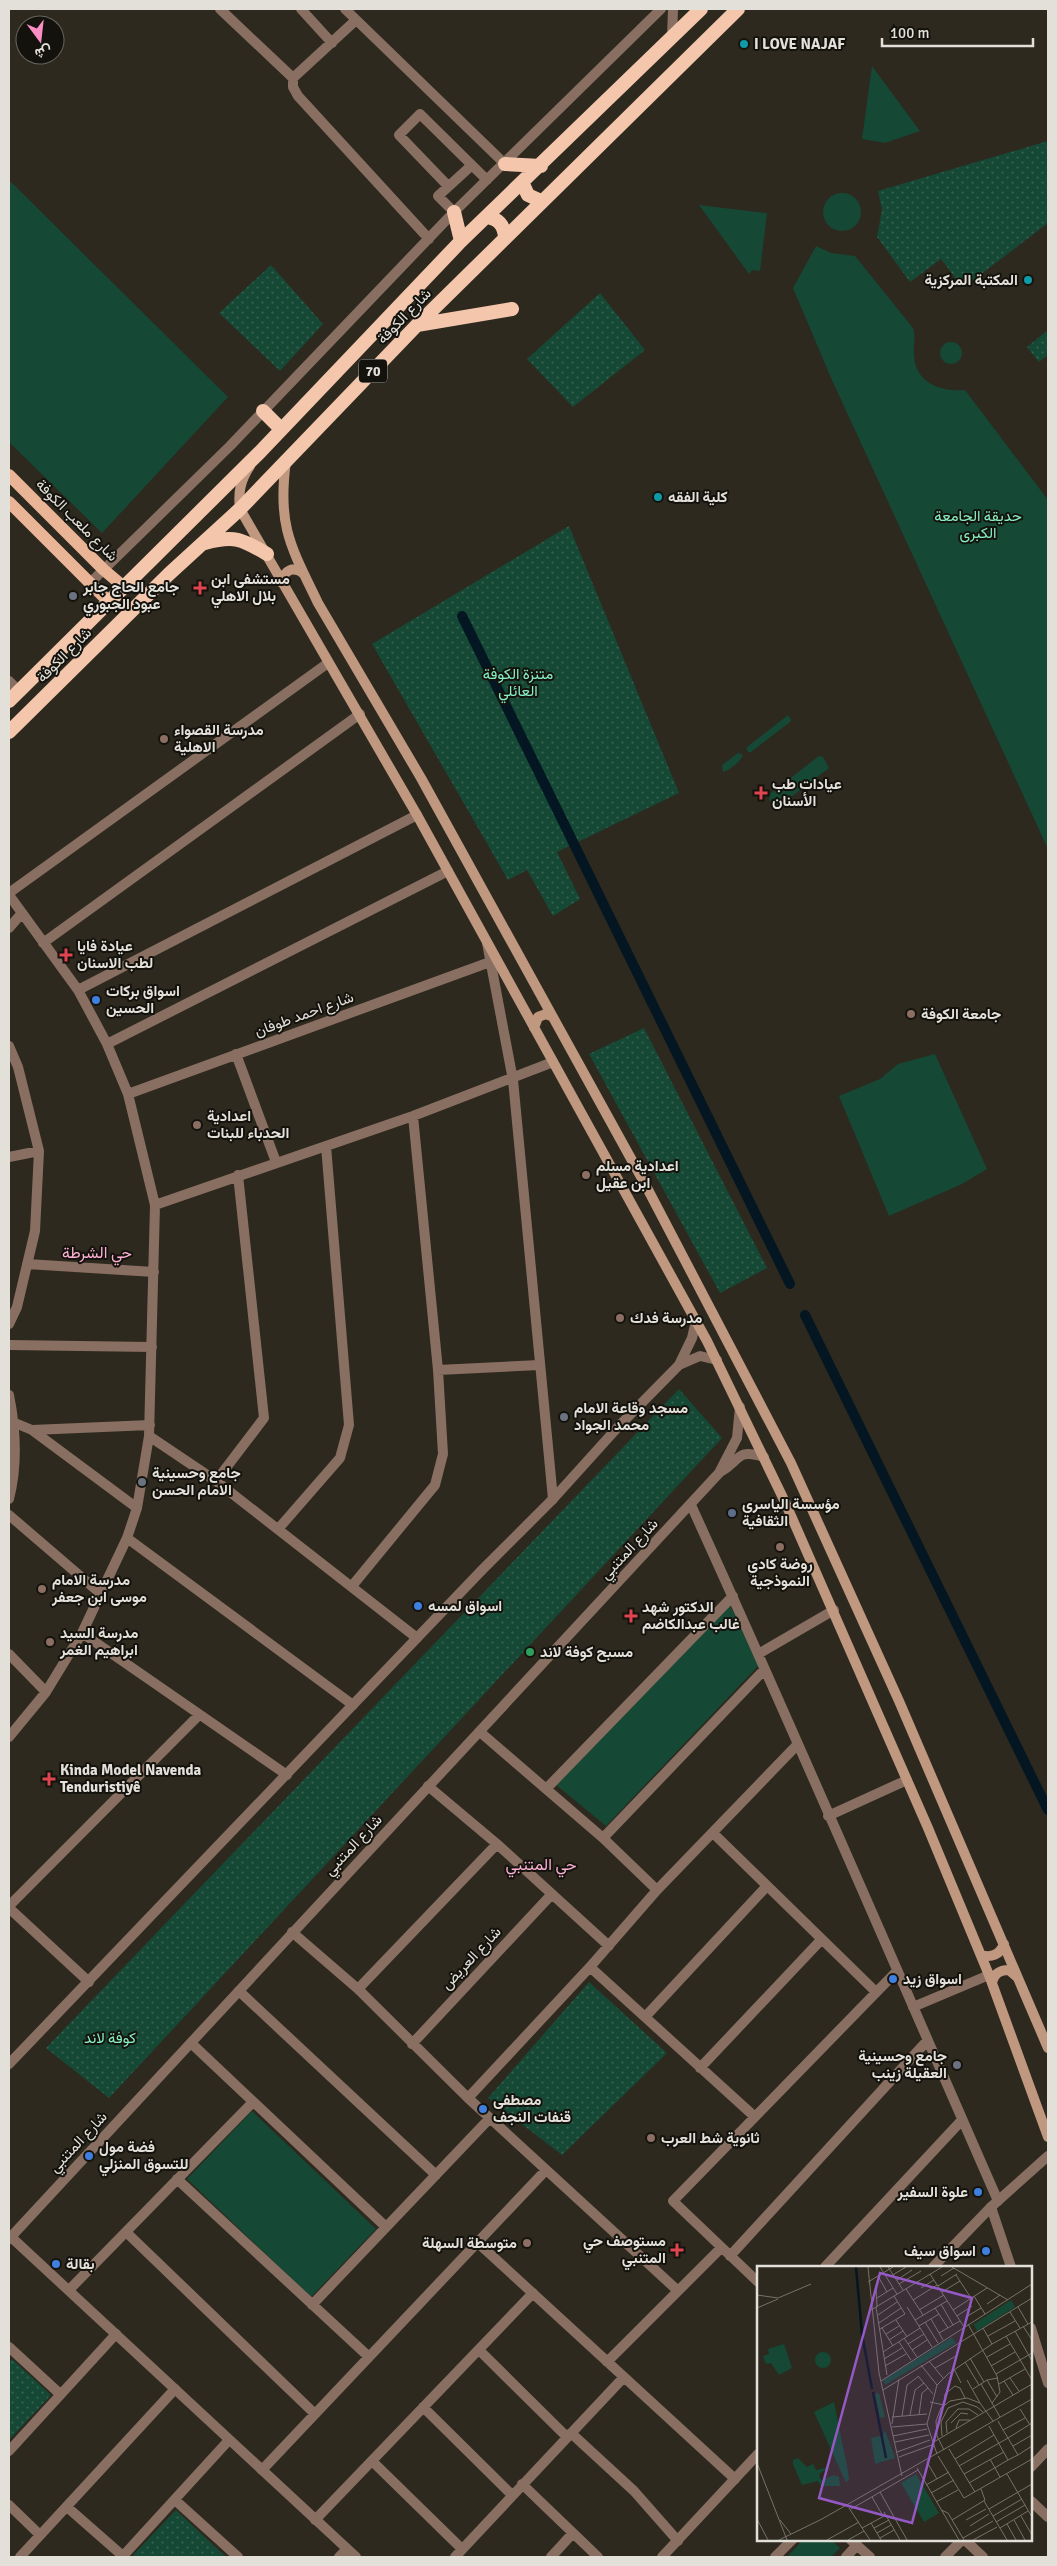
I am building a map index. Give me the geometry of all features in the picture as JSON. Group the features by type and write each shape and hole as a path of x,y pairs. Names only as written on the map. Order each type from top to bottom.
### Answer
{"highway":[{"name":"شارع الكوفة","path":"12,691 109,602 260,452 461,241 541,166 701,9"},
{"name":"شارع الكوفة","path":"9,732 169,574 240,509 417,325 738,9"},
{"path":"505,164 541,166"},
{"path":"522,182 528,195 541,201"},
{"path":"454,212 461,241"},
{"path":"486,217 494,219 501,224 505,237"},
{"path":"417,325 512,309"},
{"path":"264,411 281,429"},
{"path":"205,543 229,537 237,538 267,554"},
{"path":"148,562 162,564 169,574"}],"main road":[{"path":"260,452 241,483 238,495 240,509 417,815 717,1360 834,1610 907,1780 991,1979 1048,2137"},
{"path":"286,461 283,484 284,524 289,542 304,574 318,603 421,778 645,1184 791,1463 899,1701 1048,2048"},
{"name":"شارع ملعب الكوفة","path":"9,475 104,570 124,587"},
{"path":"9,502 109,602"},
{"path":"282,583 284,574 290,570 299,570 304,574"},
{"path":"534,1028 538,1017 546,1014 551,1016"},
{"path":"981,1955 997,1954 1004,1944"},
{"path":"991,1979 997,1973 1004,1970 1012,1972 1018,1978"}],"street":[{"path":"220,9 293,78 293,87 298,96 429,238"},
{"path":"345,9 505,164"},
{"path":"90,583 264,411 454,212 661,9"},
{"path":"672,37 673,9"},
{"path":"306,10 332,43"},
{"path":"293,78 356,20"},
{"path":"448,186 399,135 420,114 487,180"},
{"path":"454,212 438,196 472,165"},
{"path":"9,1738 46,1692 82,1634 127,1538 137,1508 149,1431 155,1205 128,1094 107,1044 78,990 9,894 328,663"},
{"path":"43,943 360,714"},
{"path":"78,990 417,815"},
{"path":"107,1044 448,871"},
{"path":"9,928 22,913"},
{"path":"487,943 513,1080 553,1499"},
{"name":"شارع احمد طوفان","path":"128,1094 490,962"},
{"path":"9,1046 18,1066 39,1151 35,1231 17,1307 9,1324"},
{"path":"236,1054 276,1162"},
{"path":"155,1205 413,1116 513,1080 553,1062"},
{"path":"352,1586 435,1485 443,1454 438,1370 413,1116"},
{"path":"279,1528 340,1458 349,1426 326,1146"},
{"path":"9,1157 39,1151"},
{"path":"216,1481 264,1418 238,1175"},
{"path":"27,1264 154,1272"},
{"path":"9,2064 417,1638 553,1499 679,1365 692,1338 696,1321"},
{"path":"9,1345 152,1347"},
{"path":"679,1365 700,1356 717,1360"},
{"path":"438,1370 539,1365"},
{"path":"9,1395 15,1423 16,1473 9,1499"},
{"name":"شارع المتنبي","path":"720,1472 737,1438 740,1407"},
{"path":"15,1423 32,1430 137,1508"},
{"path":"32,1430 149,1431 279,1528 417,1638"},
{"name":"شارع المتنبي","path":"10,2238 720,1472 741,1454 752,1453 764,1457"},
{"path":"690,1504 760,1653 797,1745 962,2120 994,2204 1011,2266"},
{"path":"9,1515 100,1594"},
{"path":"127,1538 353,1705"},
{"path":"546,1789 733,1596"},
{"path":"760,1653 834,1610"},
{"path":"82,1634 286,1775"},
{"path":"9,1654 46,1692"},
{"path":"602,1838 766,1668"},
{"path":"89,1982 9,1907 199,1714"},
{"path":"480,1732 602,1838 657,1890"},
{"path":"468,2098 590,1967 657,1890 797,1745"},
{"path":"828,1816 907,1780"},
{"path":"428,1786 497,1844 609,1946"},
{"path":"713,1833 876,1992"},
{"path":"358,1989 497,1844"},
{"path":"645,2017 767,1886"},
{"name":"شارع العريض","path":"412,2044 552,1894"},
{"path":"292,1932 358,1989 468,2098 677,2290"},
{"path":"700,2068 821,1940"},
{"path":"590,1967 755,2117"},
{"path":"757,2281 673,2201 897,1971"},
{"path":"913,2007 991,1979"},
{"path":"240,1991 436,2175"},
{"path":"730,2256 928,2041"},
{"path":"191,2043 252,2103 386,2227"},
{"path":"68,2290 252,2103"},
{"path":"312,2305 490,2118"},
{"path":"826,2266 962,2120"},
{"path":"935,2266 994,2204 1048,2156"},
{"path":"262,2470 546,2170"},
{"path":"177,2179 369,2357"},
{"path":"126,2232 315,2414"},
{"path":"10,2238 356,2557"},
{"path":"477,2242 735,2479"},
{"path":"607,2362 721,2248"},
{"path":"315,2520 533,2294"},
{"path":"1032,2331 1048,2383"},
{"path":"9,2451 116,2334"},
{"path":"10,2349 60,2394"},
{"path":"479,2350 569,2435 634,2491 678,2541"},
{"path":"454,2557 624,2377"},
{"path":"20,2557 175,2389"},
{"path":"423,2407 512,2494"},
{"path":"67,2507 123,2557 229,2440"},
{"path":"1032,2466 1048,2449"},
{"path":"662,2557 757,2456"},
{"path":"372,2461 462,2549"},
{"path":"522,2484 598,2557"},
{"path":"174,2500 235,2556"},
{"path":"1032,2502 1048,2517"},
{"path":"9,2505 40,2535"},
{"path":"551,2557 573,2533"},
{"path":"775,2557 791,2541"},
{"path":"945,2557 962,2541"},
{"path":"964,2541 983,2557"},
{"path":"846,2557 854,2542 870,2557"},
{"path":"339,2557 347,2549"}],"green space":[{"path":"872,66 920,131 885,143 862,139"},
{"path":"1048,141 1048,223 963,288 941,259 910,282 877,237 882,210 878,191"},
{"path":"9,180 228,397 102,533 9,442"},
{"path":"842,193 849,194 855,199 860,205 860,219 855,225 849,230 842,231 835,230 829,225 824,219 823,212 824,205 829,199 835,194"},
{"path":"699,205 767,213 760,271 752,270 749,274"},
{"name":"حديقة الجامعة الكبرى","path":"816,246 831,253 855,256 913,328 915,365 919,373 931,384 939,387 965,390 1048,500 1048,849 831,378 793,288"},
{"path":"271,265 323,324 280,371 219,313"},
{"path":"600,293 645,350 573,407 527,359"},
{"path":"1048,330 1048,355 1039,362 1027,347"},
{"path":"951,342 959,345 962,353 959,361 951,364 943,361 940,353 943,345"},
{"name":"متنزة الكوفة العائلي","path":"569,526 679,793 557,852 580,899 553,916 527,870 508,880 372,644"},
{"path":"788,715 791,720 790,722 751,752 748,752 746,748"},
{"path":"738,753 743,755 740,760 723,772 722,765"},
{"path":"819,756 823,757 829,768 779,806 773,805 769,799 771,793"},
{"path":"644,1028 767,1268 720,1293 589,1054"},
{"path":"935,1054 987,1169 962,1184 889,1216 839,1096 880,1079 898,1064"},
{"name":"كوفة لاند","path":"679,1389 722,1438 109,2098 46,2048"},
{"path":"730,1605 759,1665 606,1826 555,1784"},
{"path":"589,1982 667,2053 562,2155 488,2098"},
{"path":"252,2111 376,2229 311,2297 187,2179"},
{"path":"12,2359 51,2395 9,2440 9,2362"},
{"path":"176,2510 225,2557 135,2557 133,2555"},
{"path":"802,2541 832,2541 840,2548 831,2557 787,2557"}],"waterway":[{"path":"462,616 790,1284"},
{"path":"805,1315 1048,1810"}],"place":[{"name":"I LOVE NAJAF","path":"744,44"},
{"name":"المكتبة المركزية","path":"1028,280"},
{"name":"كلية الفقه","path":"658,497"},
{"name":"مستشفى ابن بلال الاهلي","path":"200,588"},
{"name":"جامع الحاج جابر عبود الجبوري","path":"73,596"},
{"name":"مدرسة القصواء الاهلية","path":"164,739"},
{"name":"عيادات طب الأسنان","path":"761,793"},
{"name":"عيادة فايا لطب الاسنان","path":"66,955"},
{"name":"اسواق بركات الحسين","path":"96,1000"},
{"name":"جامعة الكوفة","path":"911,1014"},
{"name":"اعدادية الحدباء للبنات","path":"197,1125"},
{"name":"اعدادية مسلم ابن عقيل","path":"586,1175"},
{"name":"مدرسة فدك","path":"620,1318"},
{"name":"مسجد وقاعة الامام محمد الجواد","path":"564,1417"},
{"name":"جامع وحسينية الامام الحسن","path":"142,1482"},
{"name":"مؤسسة الياسري الثقافية","path":"732,1513"},
{"name":"روضة كادي النموذجية","path":"780,1547"},
{"name":"مدرسة الامام موسى ابن جعفر","path":"42,1589"},
{"name":"اسواق لمسه","path":"418,1606"},
{"name":"الدكتور شهد غالب عبدالكاضم","path":"631,1616"},
{"name":"مدرسة السيد ابراهيم الغمر","path":"50,1642"},
{"name":"مسبح كوفة لاند","path":"530,1652"},
{"name":"Kinda Model Navenda Tenduristiyê","path":"49,1779"},
{"name":"اسواق زيد","path":"893,1979"},
{"name":"جامع وحسينية العقيلة زينب","path":"957,2065"},
{"name":"مصطفى قنفات النجف","path":"483,2109"},
{"name":"ثانوية شط العرب","path":"651,2138"},
{"name":"فضة مول للتسوق المنزلي","path":"89,2156"},
{"name":"علوة السفير","path":"978,2192"},
{"name":"متوسطة السهلة","path":"527,2243"},
{"name":"مستوصف حي المتنبي","path":"677,2250"},
{"name":"اسواق سيف","path":"986,2251"},
{"name":"بقالة","path":"56,2264"}],"district":[{"name":"حي الشرطة","path":"97,1253"},
{"name":"حي المتنبي","path":"541,1865"}]}
